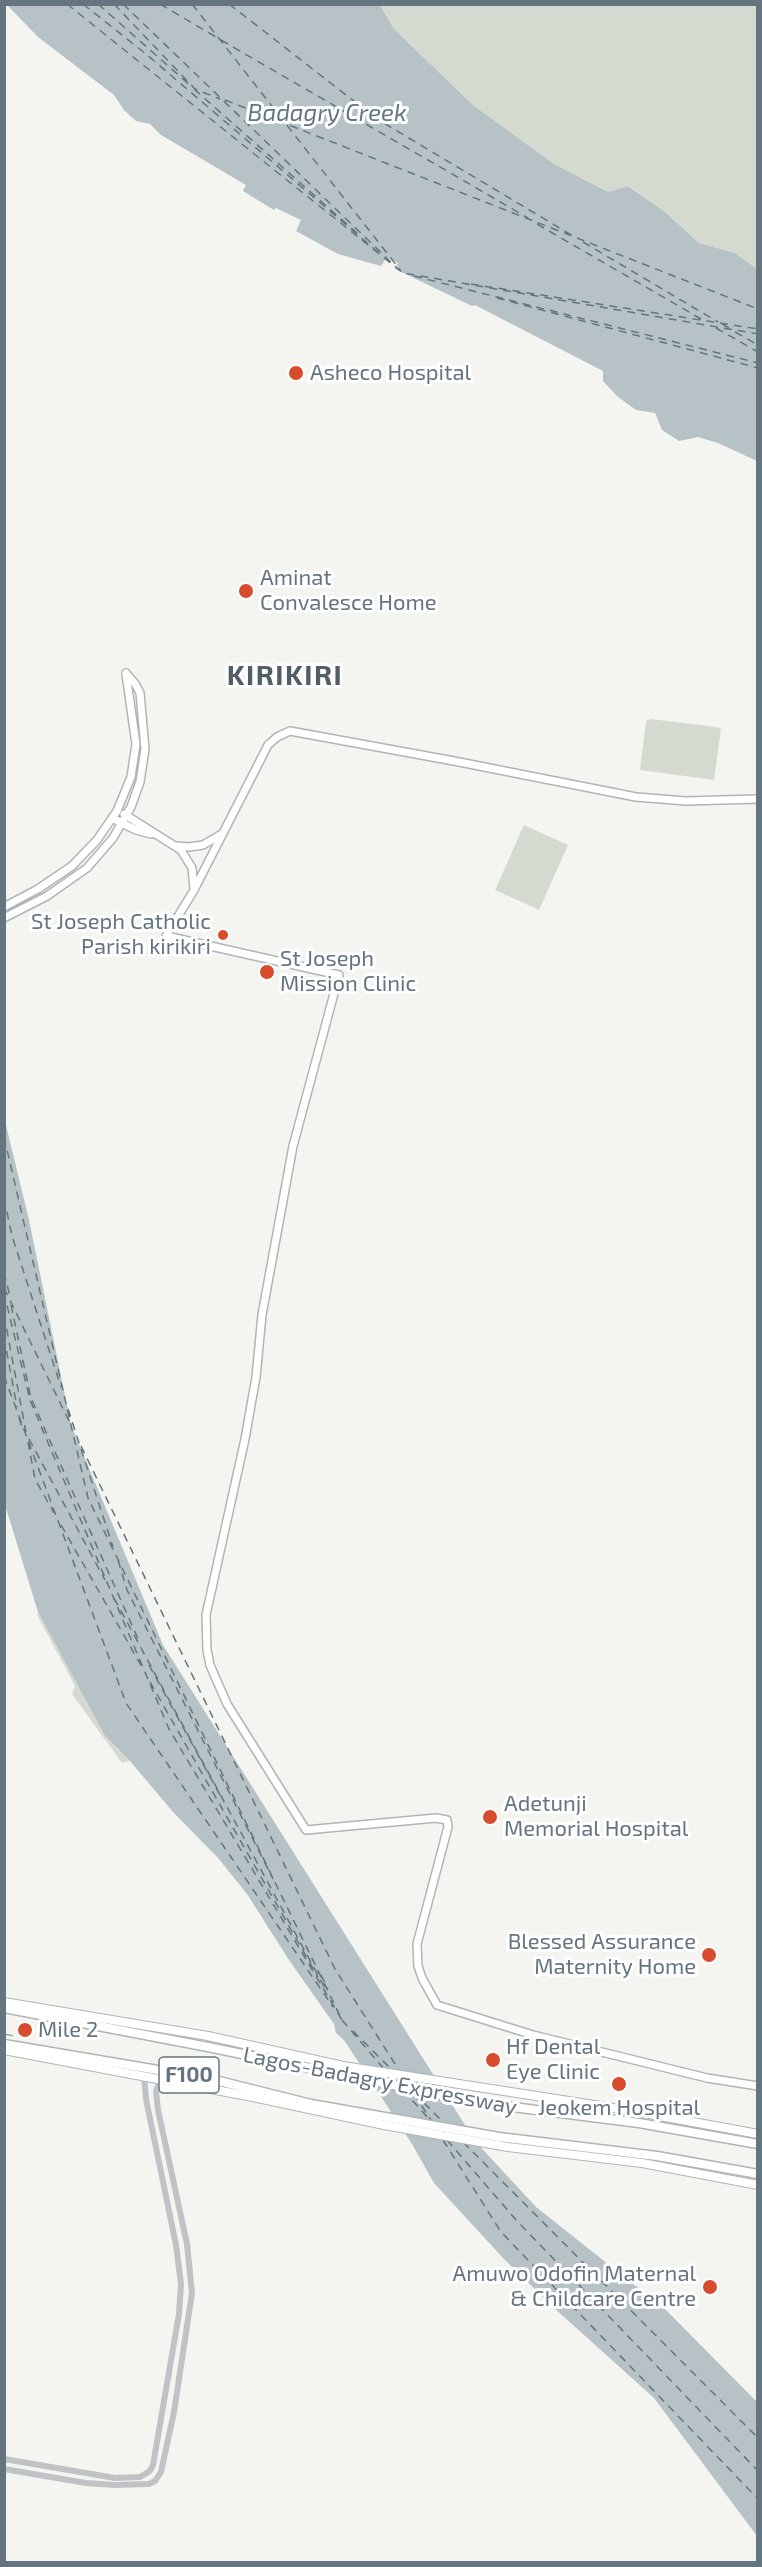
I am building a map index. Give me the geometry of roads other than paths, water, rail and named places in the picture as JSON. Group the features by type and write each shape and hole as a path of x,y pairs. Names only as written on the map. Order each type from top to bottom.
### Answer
{"highway":[{"name":"Lagos-Badagry Expressway","path":"4,2008 481,2103 639,2123 758,2144"},
{"name":"Lagos-Badagry Expressway","path":"4,2044 211,2079 311,2104 499,2137 657,2156 758,2174"}],"main road":[{"path":"4,918 47,896 87,868 104,850 126,815 140,782 146,749 140,693 126,673 136,744 131,777 117,811 86,854 38,889 6,907"},
{"path":"758,799 686,801 636,797 290,731 277,737 268,745 194,890 166,936 339,975 293,1146 262,1315 247,1430 206,1616 207,1650 214,1677 227,1704 306,1830 435,1818 447,1820 448,1827 417,1944 418,1966 437,2005 533,2035 707,2078 758,2086"},
{"path":"117,811 176,846 187,857 192,868 194,890"},
{"path":"112,818 154,834"},
{"path":"176,846 189,848 204,845 222,833"},
{"name":"Lagos-Badagry Expressway","path":"4,2002 208,2036 344,2066 633,2111 758,2134"},
{"name":"Lagos-Badagry Expressway","path":"4,2050 161,2079 384,2126 507,2147 642,2163 758,2185"}],"street":[{"path":"4,2459 106,2477 140,2477 146,2474 153,2465 181,2300 176,2245 146,2099 144,2076"},
{"path":"4,2469 86,2483 115,2485 149,2484 155,2481 161,2472 185,2344 192,2293 187,2244 158,2110 156,2091 161,2079"},
{"path":"176,2245 187,2244"},
{"path":"175,2342 185,2344"}],"water":[{"name":"Badagry Creek","path":"7,5 380,5 394,29 473,105 554,164 608,192 628,186 664,211 699,243 735,253 757,269 757,461 718,443 698,437 679,441 662,430 655,413 636,410 618,397 603,381 603,371 475,305 472,306 395,269 398,263 387,257 381,266 338,254 296,231 301,220 276,208 274,210 243,191 246,185 161,135 150,124 136,121 124,110 114,95 38,37"},
{"path":"4,1117 29,1220 71,1425 163,1645 475,2141 536,2207 666,2310 757,2402 757,2536 654,2398 553,2307 504,2259 434,2183 412,2144 344,2040 336,2033 334,2024 289,1960 247,1894 218,1858 105,1736 38,1612 5,1505"}],"railway":[{"path":"4,2034 14,2036"}],"place":[{"name":"Asheco Hospital","path":"296,373"},
{"name":"Aminat Convalesce Home","path":"246,591"},
{"name":"St Joseph Catholic Parish kirikiri","path":"223,935"},
{"name":"St Joseph Mission Clinic","path":"267,972"},
{"name":"Adetunji Memorial Hospital","path":"490,1817"},
{"name":"Blessed Assurance Maternity Home","path":"709,1955"},
{"name":"Mile 2","path":"25,2030"},
{"name":"Hf Dental Eye Clinic","path":"493,2060"},
{"name":"Jeokem Hospital","path":"619,2084"},
{"name":"Amuwo Odofin Maternal & Childcare Centre","path":"710,2287"}],"district":[{"name":"KIRIKIRI","path":"285,676"}]}
